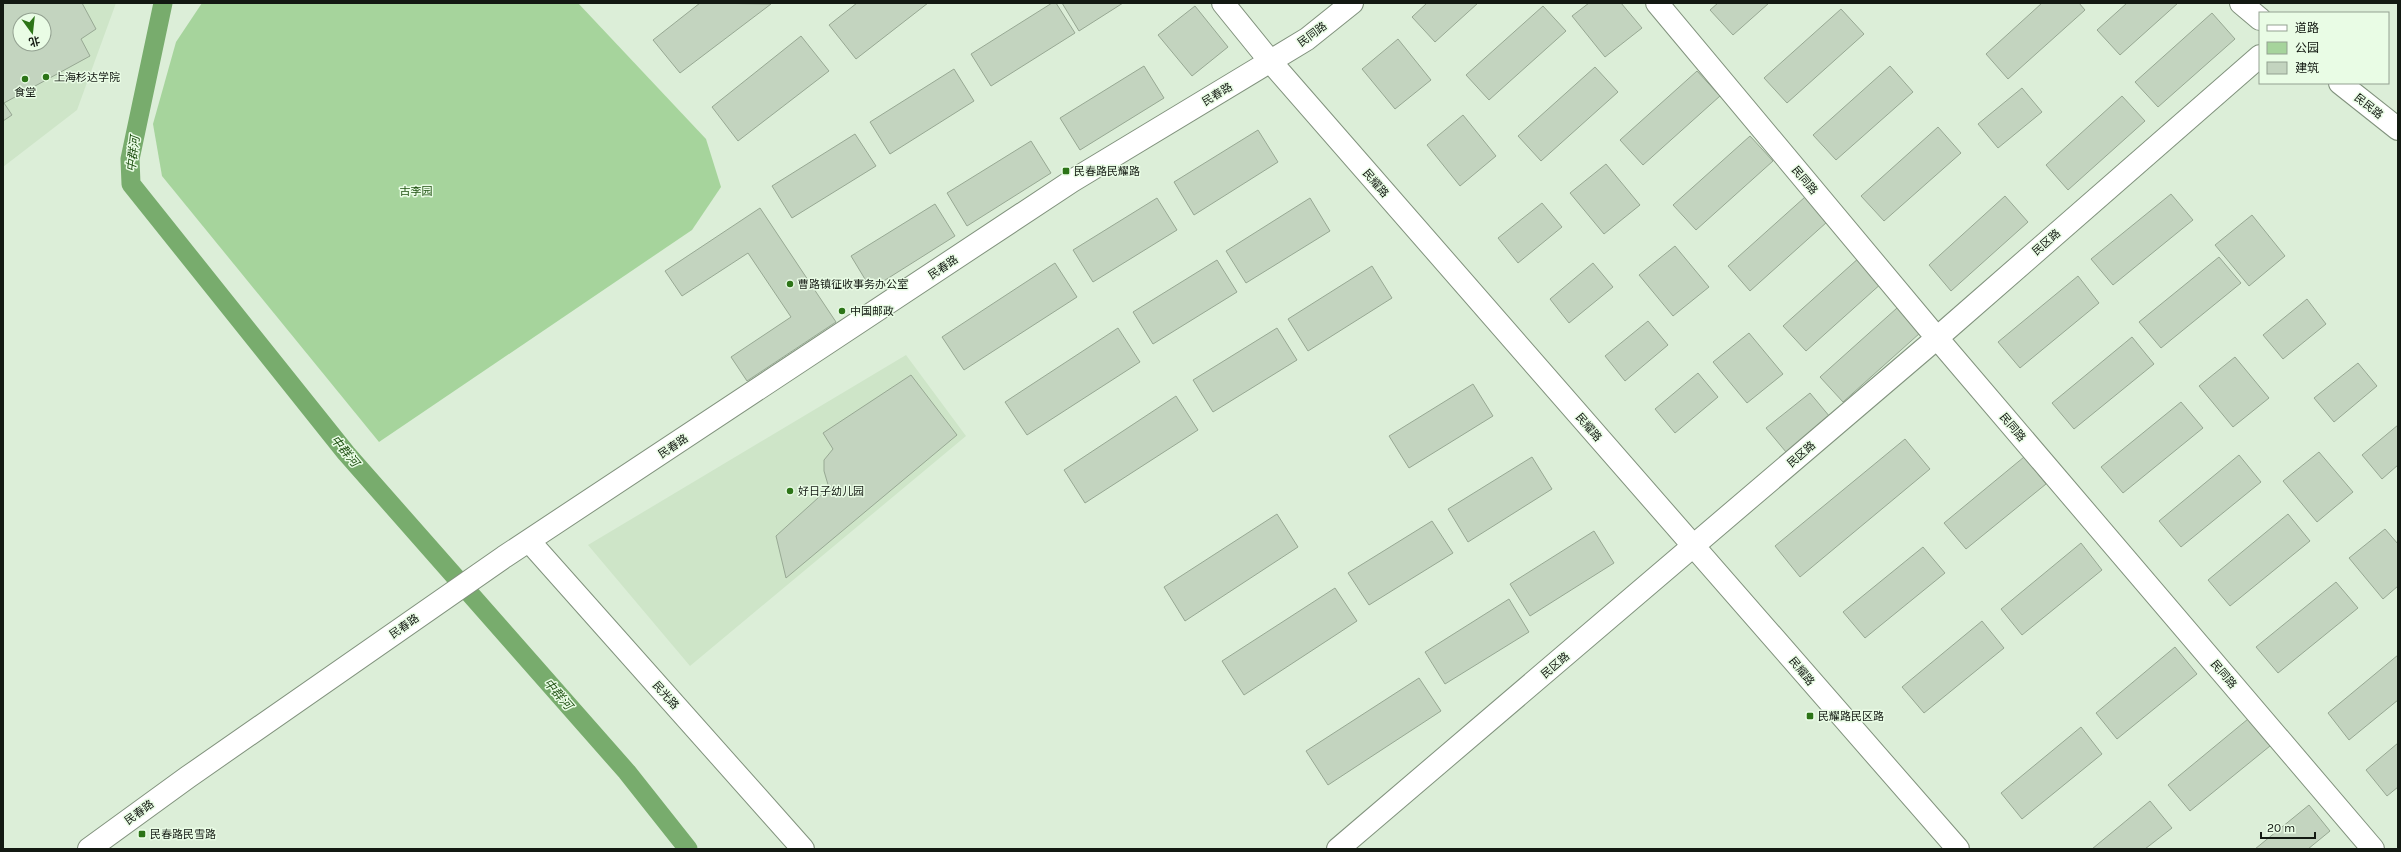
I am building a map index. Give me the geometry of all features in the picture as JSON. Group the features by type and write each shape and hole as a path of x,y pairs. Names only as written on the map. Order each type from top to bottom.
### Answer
{"street":[{"name":"民耀路","path":"1223,3 1270,61 1958,849"},
{"name":"民同路","path":"1270,61 1307,39 1352,3"},
{"name":"民同路","path":"1657,3 1937,338 2373,849"},
{"path":"2241,3 2259,18"},
{"name":"民区路","path":"1338,849 1937,338 2259,57"},
{"name":"民春路","path":"89,849 439,601 504,557 1072,181 1270,61"},
{"name":"民民路","path":"2341,84 2398,129"},
{"name":"民光路","path":"529,541 803,849"}],"shaded area":[{"name":"上海杉达学院","path":"3,3 116,3 77,110 3,167"},
{"name":"好日子幼儿园","path":"906,355 966,436 690,666 588,545"}],"green space":[{"name":"古李园","path":"202,3 578,3 706,139 721,187 692,230 379,442 162,176 153,124 176,42"}],"building":[{"name":"食堂","path":"3,3 82,3 96,29 81,39 90,56 4,103 12,115 3,121"},
{"path":"700,3 771,4 680,73 653,40"},
{"path":"857,3 928,3 856,59 829,25"},
{"path":"1052,3 1056,3 1075,33 991,86 971,54"},
{"path":"1062,3 1123,3 1079,31"},
{"path":"1427,3 1478,3 1435,42 1412,17"},
{"path":"1589,3 1621,3 1642,28 1605,57 1572,16"},
{"path":"1718,3 1769,3 1733,35 1710,10"},
{"path":"2042,3 2079,3 2085,10 2008,79 1986,54"},
{"path":"2127,3 2178,3 2120,55 2097,30"},
{"path":"1195,6 1228,47 1192,76 1158,35"},
{"path":"1543,6 1566,31 1489,100 1466,75"},
{"path":"1841,9 1864,34 1787,103 1764,78"},
{"path":"2212,13 2235,39 2158,107 2135,82"},
{"path":"801,36 829,71 738,141 712,107"},
{"path":"1398,39 1431,80 1395,109 1362,69"},
{"path":"1144,66 1164,98 1080,150 1060,118"},
{"path":"1890,66 1913,92 1836,160 1813,135"},
{"path":"1595,67 1618,92 1541,161 1518,136"},
{"path":"954,69 974,101 890,154 870,122"},
{"path":"1697,71 1720,96 1643,165 1620,140"},
{"path":"2022,88 2042,112 1998,148 1978,124"},
{"path":"2122,96 2145,121 2068,190 2046,165"},
{"path":"1463,115 1496,156 1460,186 1427,145"},
{"path":"1938,127 1961,153 1884,221 1861,196"},
{"path":"1258,130 1278,162 1194,215 1174,182"},
{"path":"855,134 876,166 792,218 772,186"},
{"path":"1750,136 1773,161 1696,230 1673,205"},
{"path":"1031,141 1051,173 967,226 947,193"},
{"path":"1606,164 1640,205 1604,234 1570,193"},
{"path":"2171,194 2193,220 2113,285 2091,259"},
{"path":"2005,196 2028,222 1951,291 1929,265"},
{"path":"1805,197 1827,222 1750,291 1728,266"},
{"path":"1157,198 1177,230 1093,282 1073,250"},
{"path":"1310,198 1330,231 1246,283 1226,251"},
{"path":"1542,203 1562,227 1518,263 1498,238"},
{"path":"935,204 955,236 871,289 851,256"},
{"name":"曹路镇征收事务办公室","path":"760,208 836,322 747,381 731,357 791,317 748,253 682,296 665,271"},
{"path":"2252,215 2285,256 2249,286 2215,245"},
{"path":"1675,246 1709,287 1673,316 1639,275"},
{"path":"1860,257 1883,282 1806,351 1783,326"},
{"path":"2219,257 2241,283 2161,348 2139,322"},
{"path":"1217,260 1237,292 1153,344 1133,312"},
{"path":"1055,263 1077,297 964,370 942,337"},
{"path":"1593,263 1613,287 1569,323 1550,299"},
{"path":"1372,266 1392,298 1308,351 1288,319"},
{"path":"2078,276 2099,303 2020,368 1998,342"},
{"path":"2307,299 2326,324 2283,359 2263,335"},
{"path":"1897,308 1920,333 1843,402 1820,377"},
{"path":"1648,321 1668,345 1625,381 1605,356"},
{"path":"1118,328 1140,362 1027,435 1005,402"},
{"path":"1277,328 1297,360 1213,412 1193,380"},
{"path":"1749,333 1783,374 1747,403 1713,362"},
{"path":"2132,337 2154,364 2074,429 2052,403"},
{"path":"2235,357 2269,398 2233,427 2199,386"},
{"path":"2358,363 2377,386 2334,422 2314,398"},
{"path":"1698,373 1718,397 1675,433 1655,409"},
{"path":"911,375 957,435 786,578 776,536 829,488 824,471 824,460 833,449 823,433"},
{"path":"1473,384 1493,416 1409,468 1389,436"},
{"path":"1810,393 1830,417 1786,452 1766,428"},
{"path":"1176,396 1198,430 1085,503 1064,470"},
{"path":"2181,402 2203,428 2123,493 2101,467"},
{"path":"2398,425 2398,465 2382,479 2362,455"},
{"path":"1905,439 1930,469 1800,577 1775,546"},
{"path":"2319,452 2353,492 2317,522 2283,481"},
{"path":"2239,455 2261,482 2181,547 2159,521"},
{"path":"1532,457 1552,489 1468,542 1448,509"},
{"path":"2024,457 2046,484 1966,549 1944,523"},
{"path":"1277,514 1298,547 1185,621 1164,587"},
{"path":"2288,514 2310,541 2230,606 2208,580"},
{"path":"1432,521 1453,553 1369,605 1348,573"},
{"path":"2385,529 2398,544 2398,586 2383,599 2349,558"},
{"path":"1594,531 1614,563 1530,616 1510,584"},
{"path":"2081,543 2102,570 2022,635 2001,609"},
{"path":"1923,547 1945,573 1865,638 1843,612"},
{"path":"2336,582 2358,608 2278,673 2256,647"},
{"path":"1335,588 1357,621 1244,695 1222,661"},
{"path":"1509,599 1529,632 1445,684 1425,652"},
{"path":"1982,621 2004,648 1924,713 1902,687"},
{"path":"2175,647 2197,674 2117,739 2096,713"},
{"path":"2398,655 2398,700 2349,740 2328,713"},
{"path":"1419,678 1441,711 1328,785 1306,751"},
{"path":"2248,719 2270,746 2190,811 2168,785"},
{"path":"2081,727 2102,754 2022,819 2001,793"},
{"path":"2398,743 2398,787 2387,796 2366,770"},
{"path":"2150,801 2172,828 2145,849 2092,849"},
{"path":"2309,805 2330,831 2308,849 2255,849"}],"waterway":[{"name":"中群河","path":"163,3 130,159 131,184 346,453 627,772 688,849"}],"place":[{"name":"上海杉达学院","path":"46,77"},
{"name":"食堂","path":"25,79"},
{"name":"民春路民耀路","path":"1066,171"},
{"name":"曹路镇征收事务办公室","path":"790,284"},
{"name":"中国邮政","path":"842,311"},
{"name":"好日子幼儿园","path":"790,491"},
{"name":"民耀路民区路","path":"1810,716"},
{"name":"民春路民雪路","path":"142,834"}]}
